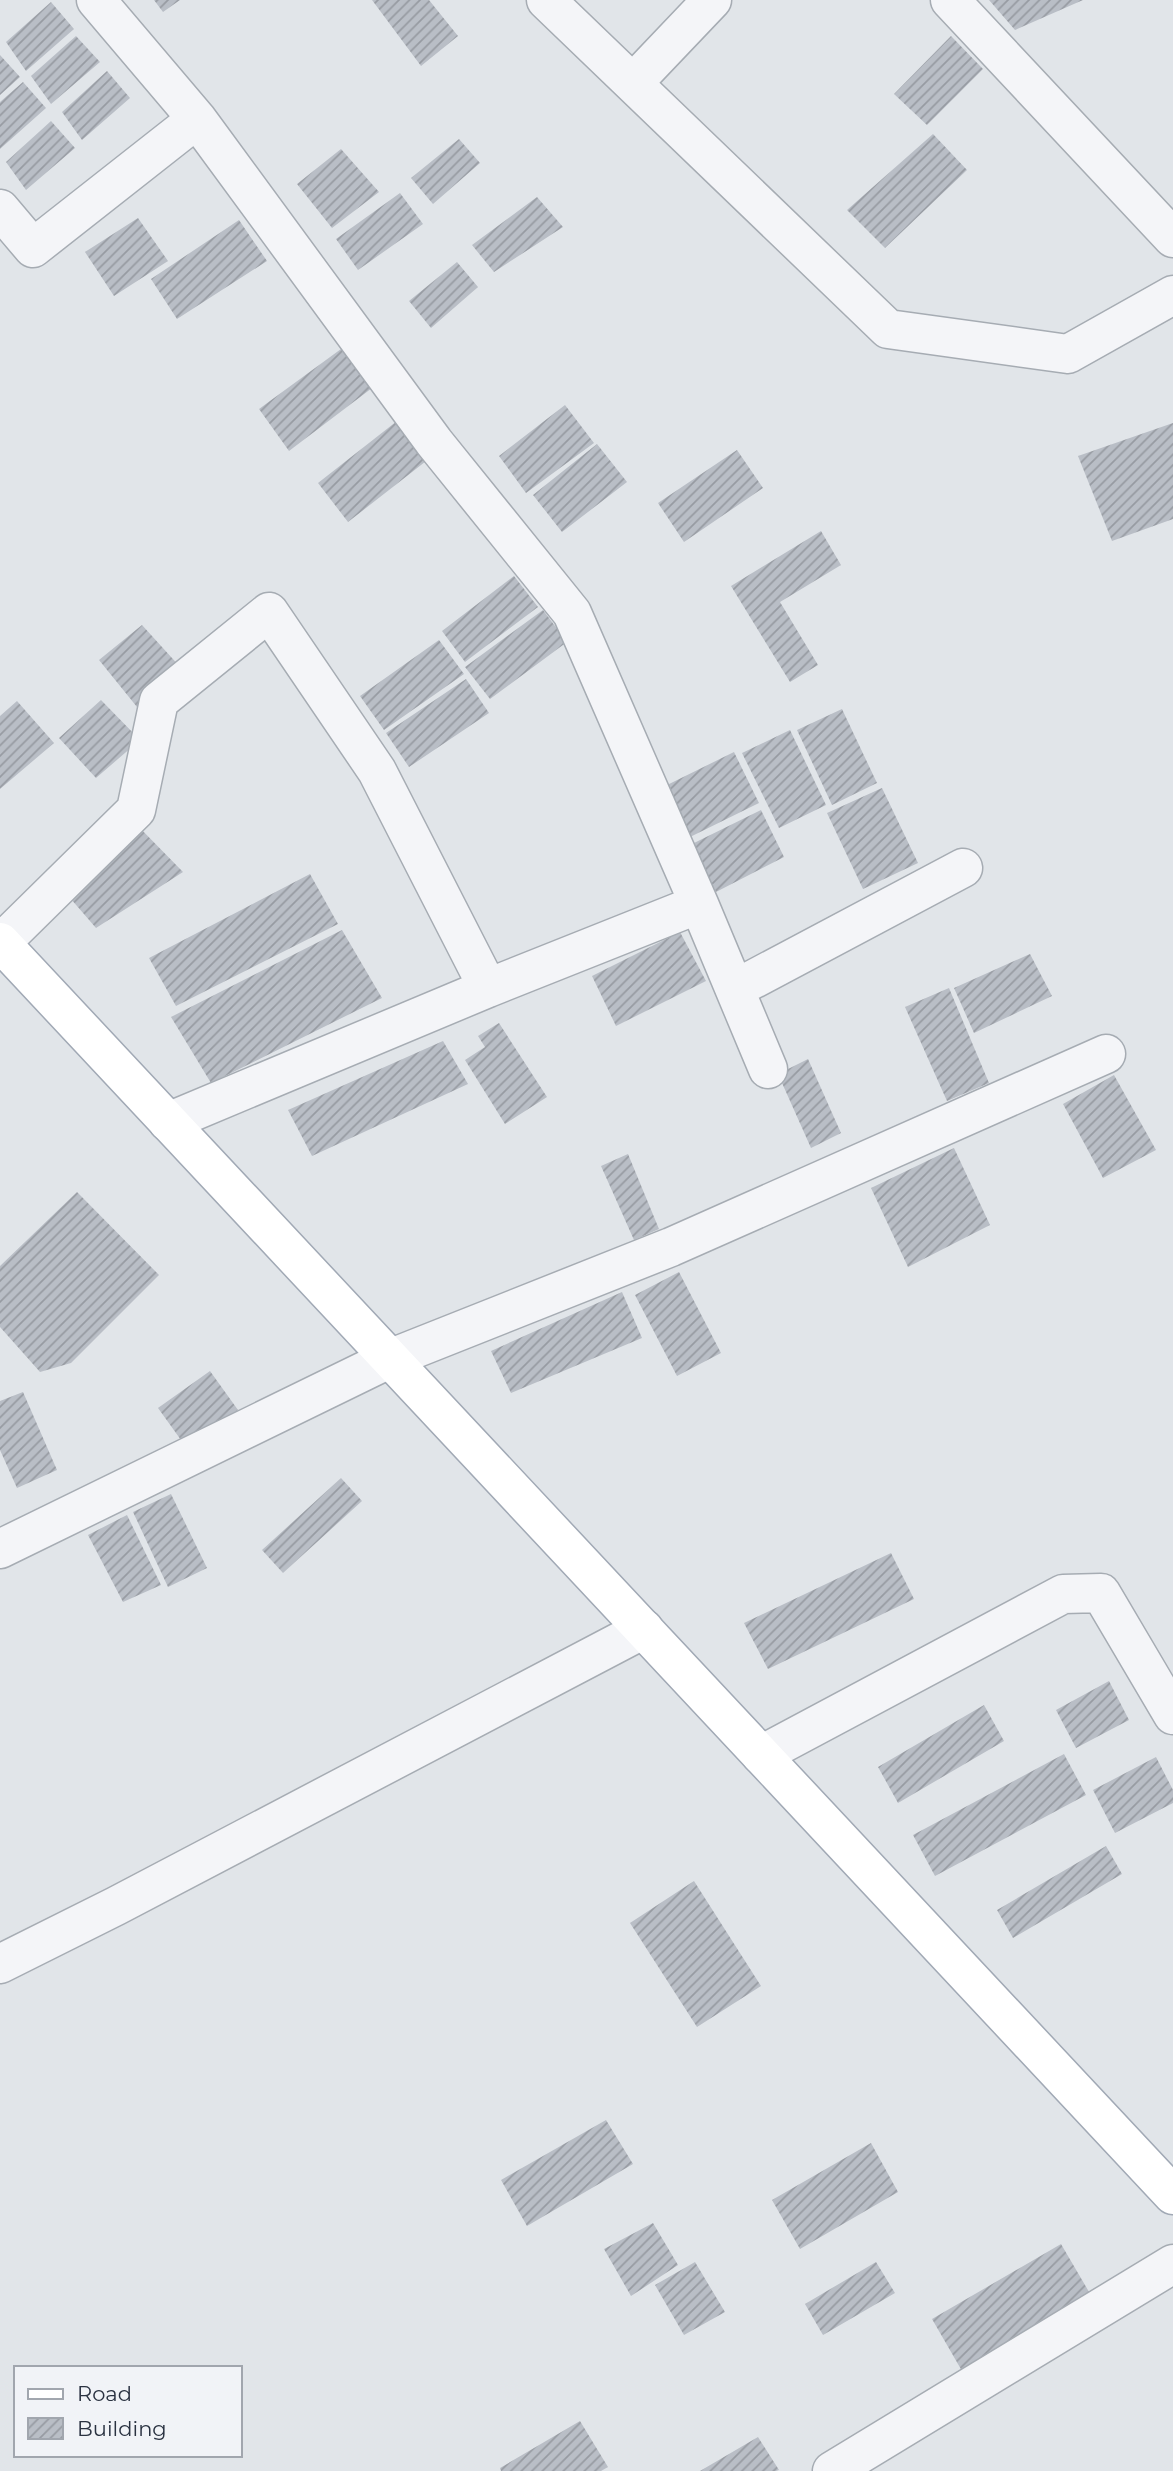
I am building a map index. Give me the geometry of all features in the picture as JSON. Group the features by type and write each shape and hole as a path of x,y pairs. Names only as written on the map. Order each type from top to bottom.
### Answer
{"main road":[{"path":"0,943 1173,2195"}],"street":[{"path":"96,0 197,119 434,442 572,612 768,1069"},
{"path":"546,0 888,329 1069,354 1173,295"},
{"path":"633,83 712,0"},
{"path":"950,0 1173,238"},
{"path":"0,209 33,248 197,119"},
{"path":"0,943 136,810 159,701 269,612 377,771 488,988"},
{"path":"735,989 963,868"},
{"path":"169,1122 488,988 699,904"},
{"path":"0,1549 389,1359 671,1247 1106,1054"},
{"path":"761,1755 1063,1594 1101,1593 1173,1715"},
{"path":"0,1964 117,1906 644,1629"},
{"path":"832,2471 1173,2264"}],"building":[{"path":"154,0 180,0 163,12"},
{"path":"372,0 429,0 458,36 421,66"},
{"path":"989,0 1083,0 1015,30"},
{"path":"51,2 74,29 26,71 6,42"},
{"path":"76,36 100,62 51,104 31,76"},
{"path":"951,36 983,69 927,125 894,94"},
{"path":"0,55 20,77 0,95"},
{"path":"107,71 130,98 82,140 62,112"},
{"path":"23,82 46,108 0,149 0,102"},
{"path":"51,121 75,148 26,190 6,162"},
{"path":"933,134 967,170 885,248 847,210"},
{"path":"459,139 480,163 433,204 411,178"},
{"path":"341,149 379,192 332,228 297,184"},
{"path":"400,193 423,224 358,270 336,239"},
{"path":"537,197 563,227 494,272 472,245"},
{"path":"138,218 168,261 114,296 85,252"},
{"path":"239,220 267,261 177,319 151,279"},
{"path":"457,262 478,287 431,328 409,301"},
{"path":"341,349 372,388 289,451 259,409"},
{"path":"565,405 594,443 526,493 499,456"},
{"path":"397,421 430,458 348,522 318,483"},
{"path":"1173,423 1173,519 1112,541 1078,456"},
{"path":"597,444 627,482 562,532 533,495"},
{"path":"737,450 763,488 684,542 658,503"},
{"path":"821,531 841,565 780,602 818,665 790,682 731,586"},
{"path":"514,576 538,607 465,662 442,631"},
{"path":"543,610 567,642 490,699 465,667"},
{"path":"142,625 182,669 137,707 99,660"},
{"path":"439,640 464,674 384,730 360,696"},
{"path":"466,679 489,713 409,767 386,733"},
{"path":"101,700 140,740 96,778 59,738"},
{"path":"17,701 54,743 0,789 0,716"},
{"path":"842,709 877,783 832,805 797,730"},
{"path":"790,730 826,805 779,828 742,753"},
{"path":"734,752 759,803 690,837 665,786"},
{"path":"882,788 918,863 863,889 827,813"},
{"path":"761,810 784,857 716,892 692,844"},
{"path":"135,823 183,872 96,928 64,891"},
{"path":"310,874 338,924 176,1006 149,958"},
{"path":"342,930 382,998 211,1083 171,1017"},
{"path":"680,932 706,981 616,1026 592,976"},
{"path":"1030,954 1052,996 974,1033 954,988"},
{"path":"949,988 989,1083 947,1101 905,1007"},
{"path":"499,1023 547,1097 505,1124 465,1060 485,1047 478,1036"},
{"path":"443,1041 468,1084 312,1156 288,1110"},
{"path":"808,1059 841,1133 811,1148 778,1074"},
{"path":"1114,1075 1156,1150 1103,1178 1063,1104"},
{"path":"954,1148 990,1225 908,1267 871,1188"},
{"path":"628,1154 659,1229 634,1240 601,1166"},
{"path":"77,1192 159,1275 71,1363 40,1372 0,1327 0,1266"},
{"path":"679,1272 721,1353 677,1376 635,1295"},
{"path":"622,1292 642,1338 511,1393 491,1351"},
{"path":"210,1371 238,1410 186,1447 158,1408"},
{"path":"23,1392 57,1470 17,1488 0,1450 0,1401"},
{"path":"341,1478 362,1501 283,1573 262,1550"},
{"path":"171,1494 207,1568 168,1587 133,1512"},
{"path":"127,1515 161,1585 123,1602 88,1535"},
{"path":"891,1553 914,1599 768,1669 744,1623"},
{"path":"1109,1681 1129,1720 1076,1748 1056,1710"},
{"path":"984,1705 1004,1741 898,1803 878,1767"},
{"path":"1064,1754 1086,1795 935,1876 913,1835"},
{"path":"1156,1757 1173,1790 1173,1803 1115,1833 1093,1790"},
{"path":"1106,1846 1122,1874 1013,1938 997,1910"},
{"path":"694,1881 761,1986 697,2027 630,1923"},
{"path":"606,2120 633,2164 527,2226 501,2180"},
{"path":"871,2143 898,2192 800,2249 772,2200"},
{"path":"653,2223 678,2265 631,2296 604,2249"},
{"path":"1061,2244 1092,2297 962,2371 932,2319"},
{"path":"695,2262 725,2312 684,2335 655,2285"},
{"path":"876,2262 895,2293 823,2335 805,2304"},
{"path":"580,2421 608,2467 601,2471 501,2471 500,2468"},
{"path":"758,2437 779,2470 700,2471"}]}
